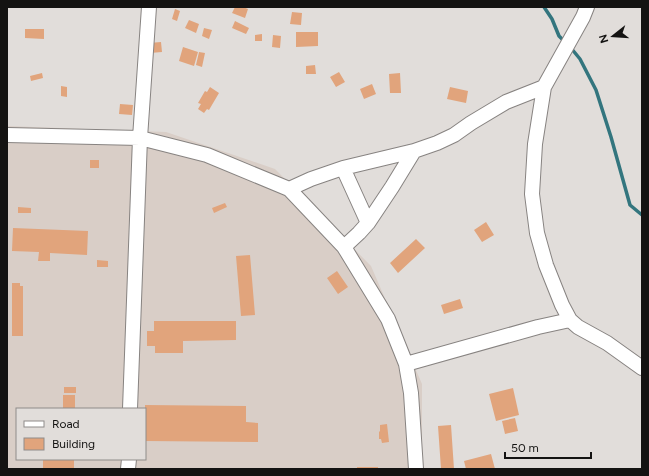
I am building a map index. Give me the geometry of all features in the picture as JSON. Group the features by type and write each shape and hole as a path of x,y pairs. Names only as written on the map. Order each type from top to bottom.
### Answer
{"street":[{"path":"130,408 140,138 149,7"},
{"path":"586,7 583,17 544,87 535,144 532,194 537,233 546,265 562,305 570,320 578,327 607,342 642,368"},
{"path":"289,189 311,178 343,168 414,151 437,143 454,135 506,102 544,87"},
{"path":"7,134 140,138 207,155 289,189 344,247 388,319 406,364 411,393 416,469"},
{"path":"344,247 359,234 368,223 414,151"},
{"path":"343,168 368,223"},
{"path":"406,364 532,328 570,320"}],"shaded area":[{"path":"7,126 166,132 275,169 371,266 422,384 422,469 7,469"}],"building":[{"path":"235,7 243,7 248,9 245,18 232,13"},
{"path":"175,9 180,11 177,21 172,19"},
{"path":"292,12 302,13 301,25 290,24"},
{"path":"189,20 199,24 196,33 185,28"},
{"path":"235,21 249,28 246,34 232,28"},
{"path":"204,28 212,30 209,39 202,36"},
{"path":"25,29 44,29 44,39 25,38"},
{"path":"296,32 318,32 318,46 296,47"},
{"path":"262,34 262,41 255,41 255,35"},
{"path":"273,35 281,36 280,48 272,47"},
{"path":"161,42 162,52 150,53 149,43"},
{"path":"183,47 198,52 194,66 179,61"},
{"path":"199,52 205,53 202,67 196,65"},
{"path":"315,65 316,74 306,74 306,66"},
{"path":"339,72 345,82 336,87 330,77"},
{"path":"42,73 43,78 31,81 30,76"},
{"path":"400,73 401,93 390,93 389,74"},
{"path":"372,84 376,94 364,99 360,89"},
{"path":"61,86 67,87 67,97 61,96"},
{"path":"210,87 219,93 209,110 207,109 204,113 198,109 201,104 198,103 205,91 207,92"},
{"path":"450,87 468,91 466,103 447,99"},
{"path":"120,104 133,105 132,115 119,114"},
{"path":"90,160 99,160 99,168 90,168"},
{"path":"225,203 227,207 214,213 212,208"},
{"path":"18,207 31,208 31,213 18,213"},
{"path":"486,222 494,235 482,242 474,230"},
{"path":"13,228 88,231 87,255 50,253 50,261 38,261 39,252 12,251"},
{"path":"416,239 425,248 398,273 390,263"},
{"path":"250,255 255,315 241,316 236,256"},
{"path":"97,260 108,261 108,267 97,267"},
{"path":"337,271 348,287 338,294 327,278"},
{"path":"12,283 20,283 20,286 23,286 23,336 12,336"},
{"path":"460,299 463,308 444,314 441,305"},
{"path":"154,321 236,321 236,340 183,341 183,353 155,353 155,346 147,346 147,331 154,331"},
{"path":"64,387 76,387 76,393 64,393"},
{"path":"513,388 519,415 496,421 489,394"},
{"path":"63,395 75,395 75,408 63,408"},
{"path":"145,405 246,406 246,422 258,423 258,442 146,441"},
{"path":"515,418 518,431 505,434 502,421"},
{"path":"387,424 389,442 382,443 381,439 379,439 380,425"},
{"path":"451,425 454,469 441,469 438,426"},
{"path":"491,454 495,469 466,469 464,461"},
{"path":"43,460 74,460 74,469 43,469"},
{"path":"357,467 378,467 378,469 357,469"}],"waterway":[{"path":"544,7 552,19 559,36 565,42"},
{"path":"571,48 580,59 596,90 630,205 642,215"}]}
